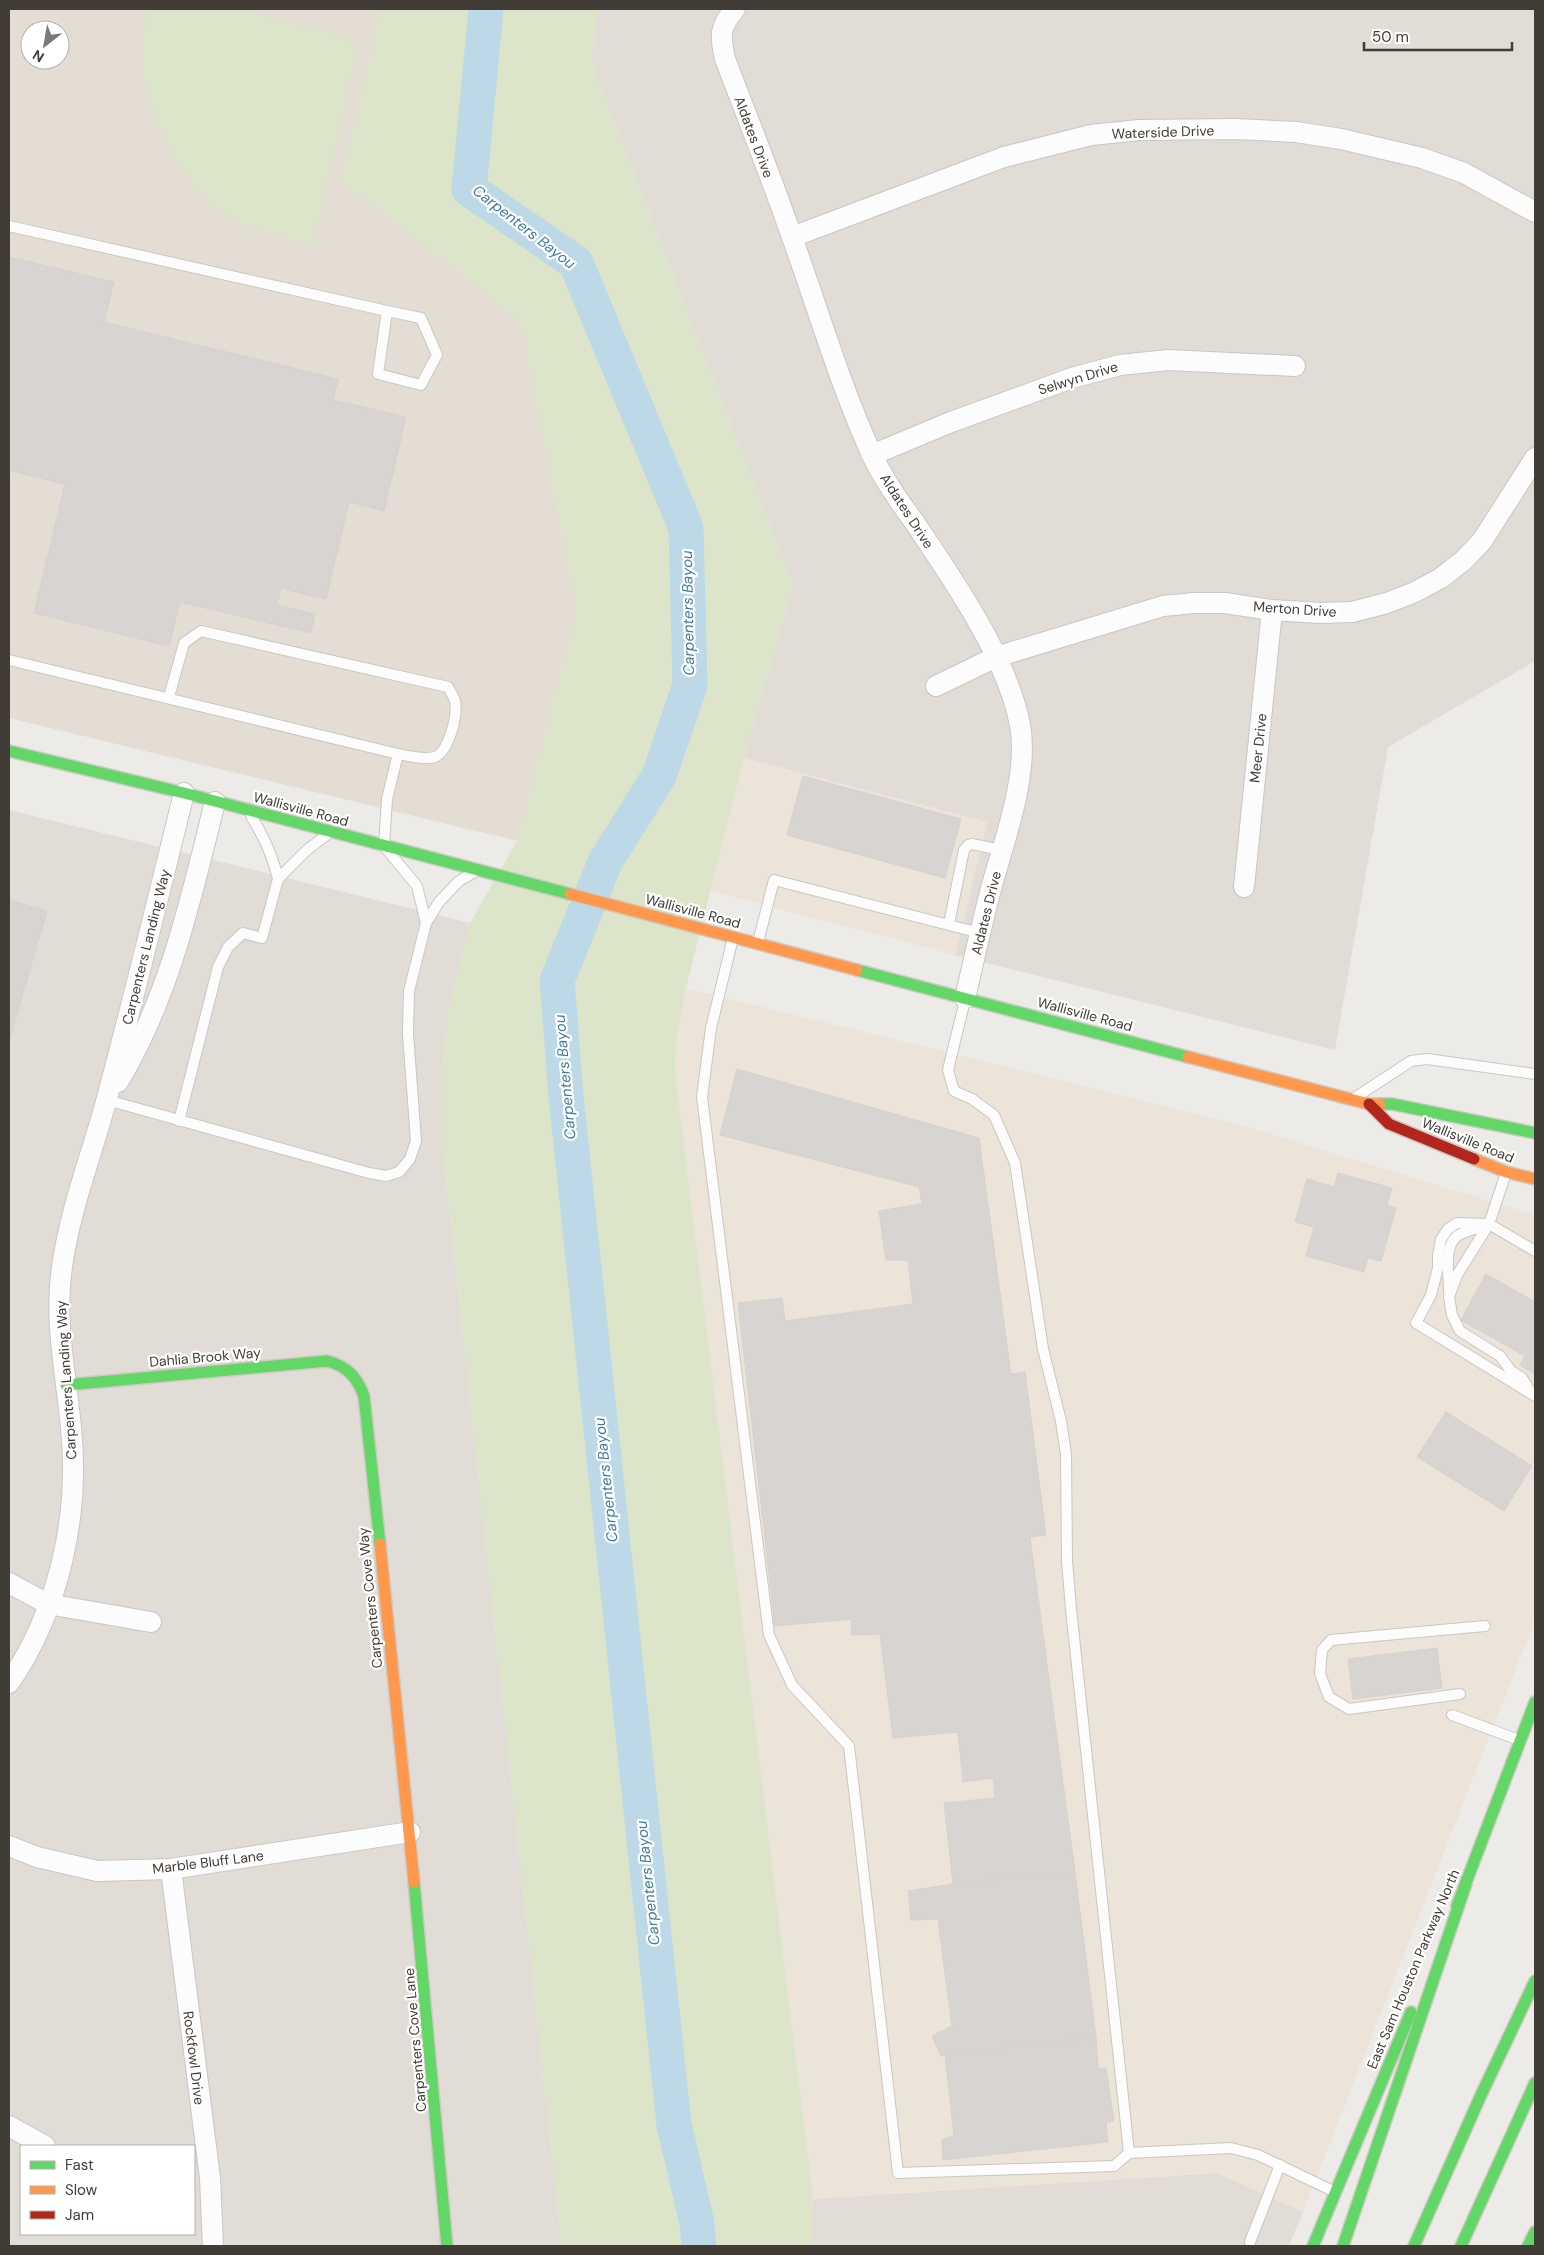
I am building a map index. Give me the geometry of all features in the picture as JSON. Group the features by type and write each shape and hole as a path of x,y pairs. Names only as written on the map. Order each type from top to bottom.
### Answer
{"main road":[{"name":"Wallisville Road","path":"9,751 184,793 1351,1100 1369,1104 1392,1104 1535,1133"},
{"name":"Wallisville Road","path":"1369,1104 1389,1124 1506,1172 1535,1179"},
{"name":"Dahlia Brook Way","path":"66,1385 327,1361 338,1363 346,1368"},
{"name":"Carpenters Cove Way","path":"346,1368 360,1384 364,1396 410,1832"},
{"name":"East Sam Houston Parkway North","path":"1313,2246 1334,2192 1466,1884 1535,1702"},
{"name":"Carpenters Cove Lane","path":"410,1832 447,2246"},
{"path":"1343,2246 1466,1884"},
{"path":"1414,2246 1481,2095 1535,1981"},
{"path":"1461,2246 1535,2083"},
{"path":"1528,2246 1535,2232"}],"street":[{"name":"Aldates Drive","path":"735,9 722,25 721,41 725,59 792,237 843,383 872,455 889,488 955,585 996,657 1020,727 1021,747 1017,789 965,998"},
{"name":"Waterside Drive","path":"792,237 1004,158 1091,136 1139,130 1236,129 1296,132 1370,145 1422,158 1464,173 1535,212"},
{"name":"Selwyn Drive","path":"872,455 951,422 1080,375 1120,365 1168,360 1295,366"},
{"name":"Merton Drive","path":"936,686 996,657 1162,606 1225,603 1272,610 1321,613 1352,612 1387,603 1415,592 1441,578 1464,560 1482,541 1535,458"},
{"name":"Meer Drive","path":"1244,887 1272,610"},
{"name":"Carpenters Landing Way","path":"9,1683 33,1641 48,1604 65,1546 72,1497 73,1451 58,1311 62,1268 74,1212 107,1100 184,793"},
{"name":"Carpenters Landing Way","path":"107,1100 134,1056 175,957 215,802"},
{"path":"9,1583 48,1604 151,1622"},
{"name":"Marble Bluff Lane","path":"9,1846 37,1858 97,1871 171,1869 410,1832"},
{"name":"Rockfowl Drive","path":"171,1869 202,2179 212,2246"},
{"path":"9,2126 42,2145"}],"lane":[{"path":"9,226 387,310 421,318 437,355 421,385 378,374 387,310"},
{"path":"9,660 421,758 436,756 447,746 454,721 455,701 448,687 201,631 184,643 169,697"},
{"path":"398,754 387,799 384,846 417,886 426,923"},
{"path":"179,1120 214,983 228,947 243,933 262,938 278,879 274,861 264,836 247,810"},
{"path":"278,879 307,850 331,832"},
{"path":"949,924 964,850 968,845 972,844 1001,850"},
{"path":"107,1100 368,1174 386,1176 399,1172 410,1159 416,1141 408,1034 409,992 426,923 439,902 458,882 477,870"},
{"path":"758,944 774,880 980,933"},
{"path":"733,937 711,1028 702,1096 769,1635 792,1685 848,1746 898,2173 1114,2166 1129,2153 1231,2148 1258,2155 1280,2164 1334,2192"},
{"path":"965,998 948,1070 954,1091 972,1099 994,1115 1015,1163 1043,1349 1064,1444 1067,1561 1074,1642 1129,2153"},
{"path":"1351,1100 1410,1061 1428,1059 1535,1074"},
{"path":"1449,1298 1457,1275 1489,1224 1506,1172"},
{"path":"1533,1394 1416,1323 1431,1295 1438,1268 1441,1239 1448,1229 1458,1222 1489,1224 1535,1251"},
{"path":"1489,1224 1464,1232 1455,1238 1450,1246 1449,1298 1452,1315 1460,1331 1500,1356 1511,1371 1522,1378 1533,1394"},
{"path":"1460,1694 1350,1709 1329,1697 1320,1674 1322,1650 1331,1640 1485,1626"},
{"path":"1452,1715 1520,1740"},
{"path":"1250,2242 1280,2164"}],"shaded area":[{"path":"9,9 381,9 342,180 521,321 577,611 517,841 9,718"},
{"path":"598,9 1535,9 1535,661 1388,747 1335,1050 955,955 987,822 744,758 793,585 591,62"},
{"path":"744,758 987,822 955,955 710,891"},
{"path":"9,810 470,923 450,1003 442,1070 442,1141 562,2246 9,2246"},
{"path":"686,988 1241,1125 1535,1215 1535,1620 1303,2212 1217,2173 813,2199 675,1071 677,1035"},
{"path":"1217,2173 1303,2212 1289,2246 810,2246 813,2199"}],"green space":[{"path":"149,9 236,9 346,36 357,50 313,246 258,230 227,216 211,204 183,170 170,149 160,127 151,106 145,84 141,51"},
{"path":"381,9 598,9 591,62 793,585 744,758 686,988 677,1035 675,1071 813,2198 810,2246 562,2246 442,1141 442,1070 450,1003 470,923 517,841 577,611 521,321 342,180"}],"building":[{"path":"9,257 114,282 104,322 338,379 333,400 406,417 384,511 349,502 326,599 281,588 277,605 315,614 311,633 180,602 169,646 34,613 65,484 9,470"},
{"path":"803,776 961,819 945,878 787,835"},
{"path":"9,900 47,911 9,1041"},
{"path":"737,1069 979,1138 1011,1374 1025,1372 1046,1535 1030,1537 1075,1872 953,1884 944,1803 995,1798 993,1778 963,1782 958,1732 893,1738 880,1634 852,1635 851,1619 775,1626 738,1303 782,1298 785,1321 913,1304 908,1260 886,1260 879,1211 922,1204 919,1187 720,1135"},
{"path":"1338,1173 1392,1188 1387,1205 1396,1208 1381,1261 1368,1258 1364,1272 1306,1256 1314,1227 1295,1222 1307,1179 1334,1187"},
{"path":"1486,1274 1535,1302 1535,1374 1520,1365 1525,1356 1461,1320"},
{"path":"1446,1412 1532,1466 1504,1511 1417,1457"},
{"path":"1437,1648 1442,1688 1353,1699 1348,1659"},
{"path":"1075,1872 1096,2037 941,2056 932,2036 952,2026 938,1919 911,1920 908,1891 953,1884"},
{"path":"1096,2037 1098,2069 1106,2068 1114,2121 1106,2122 1108,2142 943,2160 942,2140 954,2135 945,2055"}],"waterway":[{"name":"Carpenters Bayou","path":"486,9 469,189 576,263 686,528 690,685 659,776 605,862 557,981 566,1096 674,2125 697,2223 699,2246"}],"traffic: fast":[{"path":"9,751 184,793 570,894"},
{"path":"857,970 1188,1057"},
{"path":"1380,1104 1392,1104 1535,1133"},
{"path":"66,1385 327,1361 346,1369 358,1383 364,1396 380,1544"},
{"path":"1457,1906 1535,1702"},
{"path":"414,1882 447,2246"},
{"path":"1343,2246 1466,1884"},
{"path":"1414,2246 1481,2095 1535,1981"},
{"path":"1313,2246 1411,2012"},
{"path":"1461,2246 1535,2083"},
{"path":"1528,2246 1535,2232"}],"traffic: slow":[{"path":"570,894 857,970"},
{"path":"1188,1057 1369,1104 1380,1104"},
{"path":"1474,1159 1506,1172 1535,1179"},
{"path":"380,1544 414,1882"}],"traffic: jam":[{"path":"1369,1104 1389,1124 1474,1159"}]}
